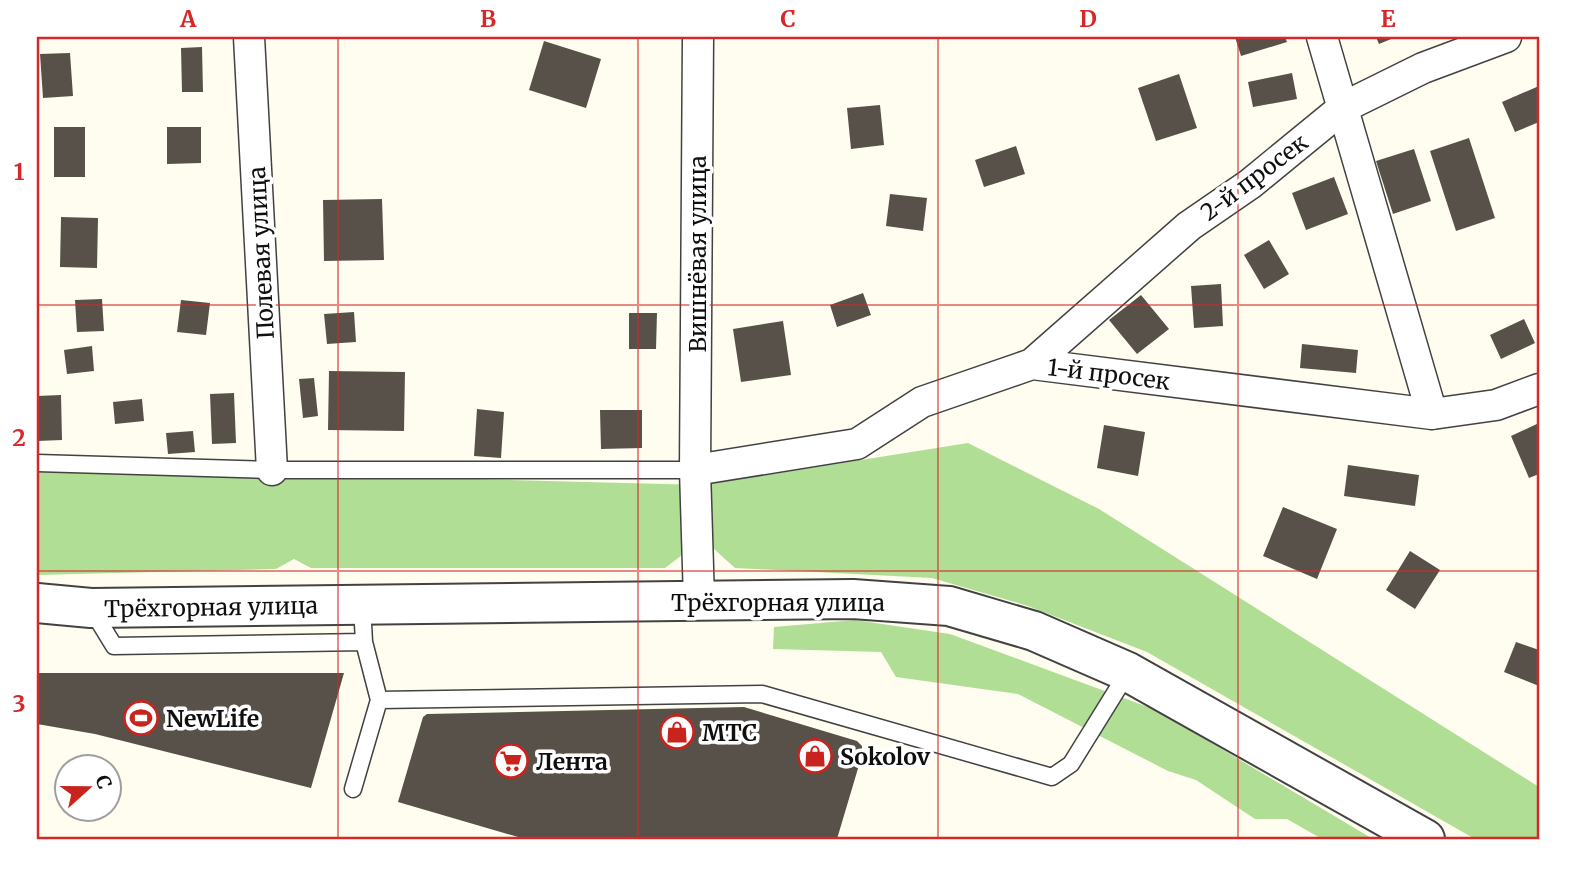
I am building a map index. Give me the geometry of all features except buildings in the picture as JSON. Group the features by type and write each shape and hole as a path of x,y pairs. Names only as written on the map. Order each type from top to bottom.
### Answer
{"street":[{"name":"Полевая улица","path":"249,37 272,470"},
{"name":"Вишнёвая улица","path":"698,37 695,470 699,600"},
{"path":"1322,37 1432,414"},
{"name":"2-й просек","path":"1032,365 1189,226 1250,184 1344,107 1423,68 1506,37"},
{"name":"1-й просек","path":"695,470 856,444 922,402 1032,365 1432,414 1496,405 1539,389"},
{"name":"Трёхгорная улица","path":"83,608 853,599 949,606 1034,631 1128,672 1425,839"},
{"path":"37,603 83,608"},
{"path":"37,613 83,608"}],"lane":[{"path":"37,463 272,470 695,470"},
{"path":"353,789 379,700 364,642 362,605"},
{"path":"83,608 114,646 364,642"},
{"path":"379,700 762,694 1052,777 1071,764 1128,672"}],"green space":[{"path":"968,443 1099,509 1539,787 1539,839 1475,839 1147,652 1028,606 932,578 735,568 703,539 665,568 311,568 294,559 276,569 37,575 37,468 703,485"},
{"path":"855,620 950,634 1156,710 1373,839 1322,839 1287,819 1255,819 1196,780 1168,771 1018,694 896,677 881,652 773,649 774,627"}],"place":[{"name":"NewLife","path":"141,718"},
{"name":"МТС","path":"677,732"},
{"name":"Sokolov","path":"815,756"},
{"name":"Лента","path":"511,761"}]}
